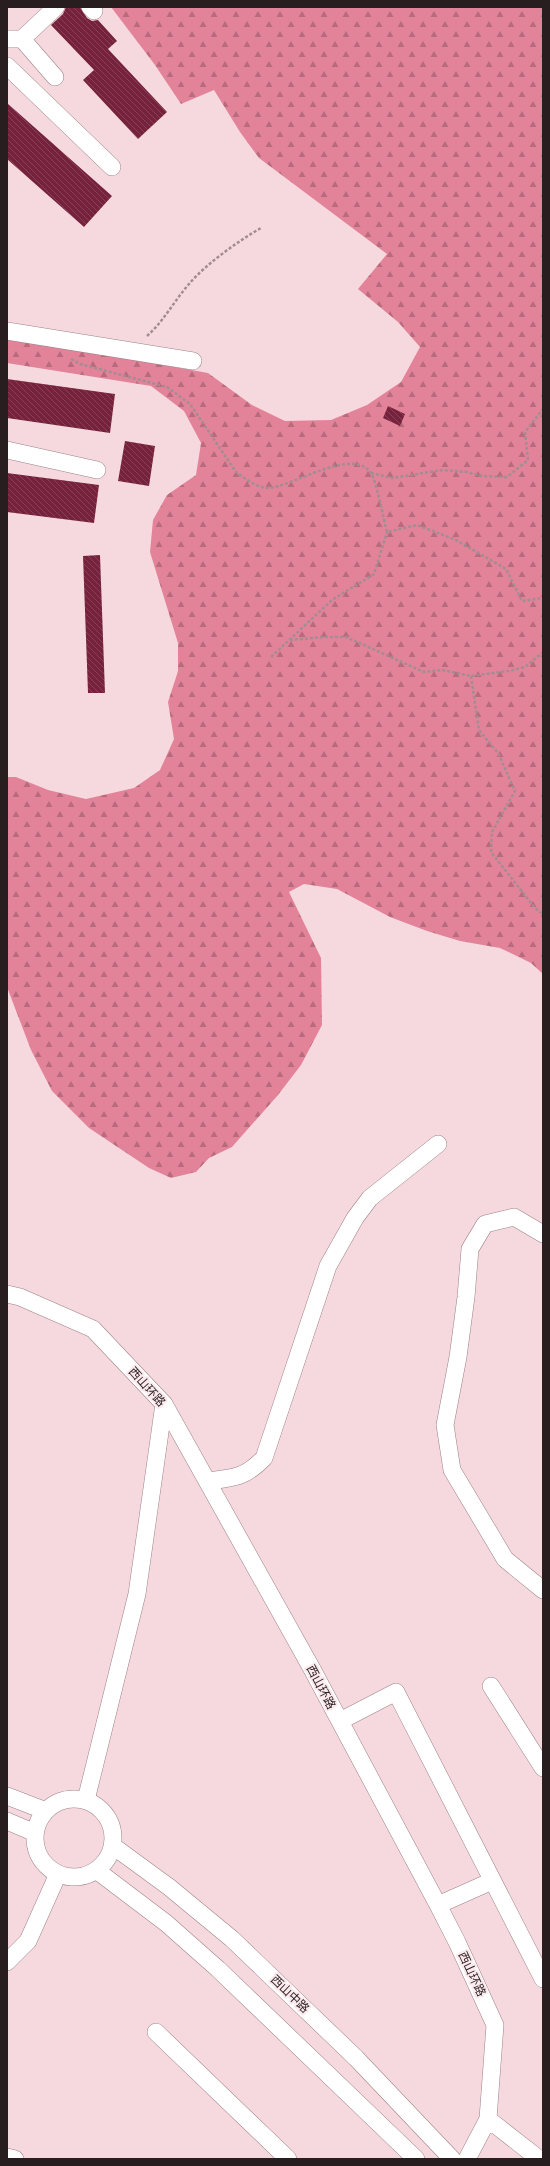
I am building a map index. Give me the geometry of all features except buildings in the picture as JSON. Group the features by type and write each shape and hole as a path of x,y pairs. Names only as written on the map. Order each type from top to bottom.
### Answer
{"street":[{"path":"55,77 15,39 56,7"},
{"path":"7,66 112,167"},
{"path":"7,331 193,361"},
{"path":"7,450 97,470"},
{"path":"207,1481 238,1477 252,1471 264,1458 301,1343 328,1266 355,1218 370,1198 438,1144"},
{"path":"543,1234 514,1217 485,1224 470,1249 466,1297 458,1357 445,1425 452,1470 505,1560 543,1590"},
{"name":"西山环路","path":"7,1294 20,1297 93,1329 164,1404 340,1721 438,1905 495,2024 488,2120 467,2159"},
{"path":"86,1800 137,1594 164,1404"},
{"path":"491,1686 543,1768"},
{"path":"340,1721 396,1692 543,1980"},
{"path":"7,1796 46,1811"},
{"path":"74,1799 86,1800 105,1813 112,1829 113,1846 109,1857 96,1870 81,1877 69,1877 58,1874 48,1868 36,1849 36,1833 41,1816 61,1801 74,1799"},
{"path":"7,1821 36,1833"},
{"name":"西山中路","path":"113,1846 169,1887 232,1940 356,2058 452,2159"},
{"path":"96,1870 166,1923 218,1968 416,2159"},
{"path":"7,1962 28,1941 58,1874"},
{"path":"438,1905 492,1881"},
{"path":"156,2032 288,2159"},
{"path":"488,2120 539,2159"},
{"path":"7,2157 15,2159"}],"path":[{"path":"130,351 158,327 189,283 238,241 261,228"},
{"path":"68,358 80,364 167,388 190,404 236,472 246,480 268,488 340,464 363,466 372,473 392,478 442,470 467,472 482,476 507,477 528,460 525,432 543,409"},
{"path":"271,657 332,600 374,574 387,532 372,473"},
{"path":"387,532 417,525 456,540 506,569 522,601 543,598"},
{"path":"290,640 325,637 346,638 367,648 394,657 424,672 442,670 470,676 509,671 525,667 543,652"},
{"path":"470,676 479,730 498,753 515,790 492,832 491,852 535,908 543,914"}],"green space":[{"path":"111,7 543,7 543,974 531,963 500,948 460,941 427,931 390,917 337,889 304,884 289,892 321,958 322,1025 301,1065 278,1095 232,1147 209,1158 196,1172 171,1178 149,1168 89,1128 52,1091 31,1050 7,987 7,777 16,777 48,790 86,799 134,788 160,770 174,739 168,702 178,671 178,643 150,552 153,520 167,495 196,475 201,443 184,411 151,386 7,363 7,337 208,373 252,405 285,421 331,420 367,405 401,382 420,347 398,322 358,289 387,254 259,158 240,132 214,90 181,104 155,65"}]}
